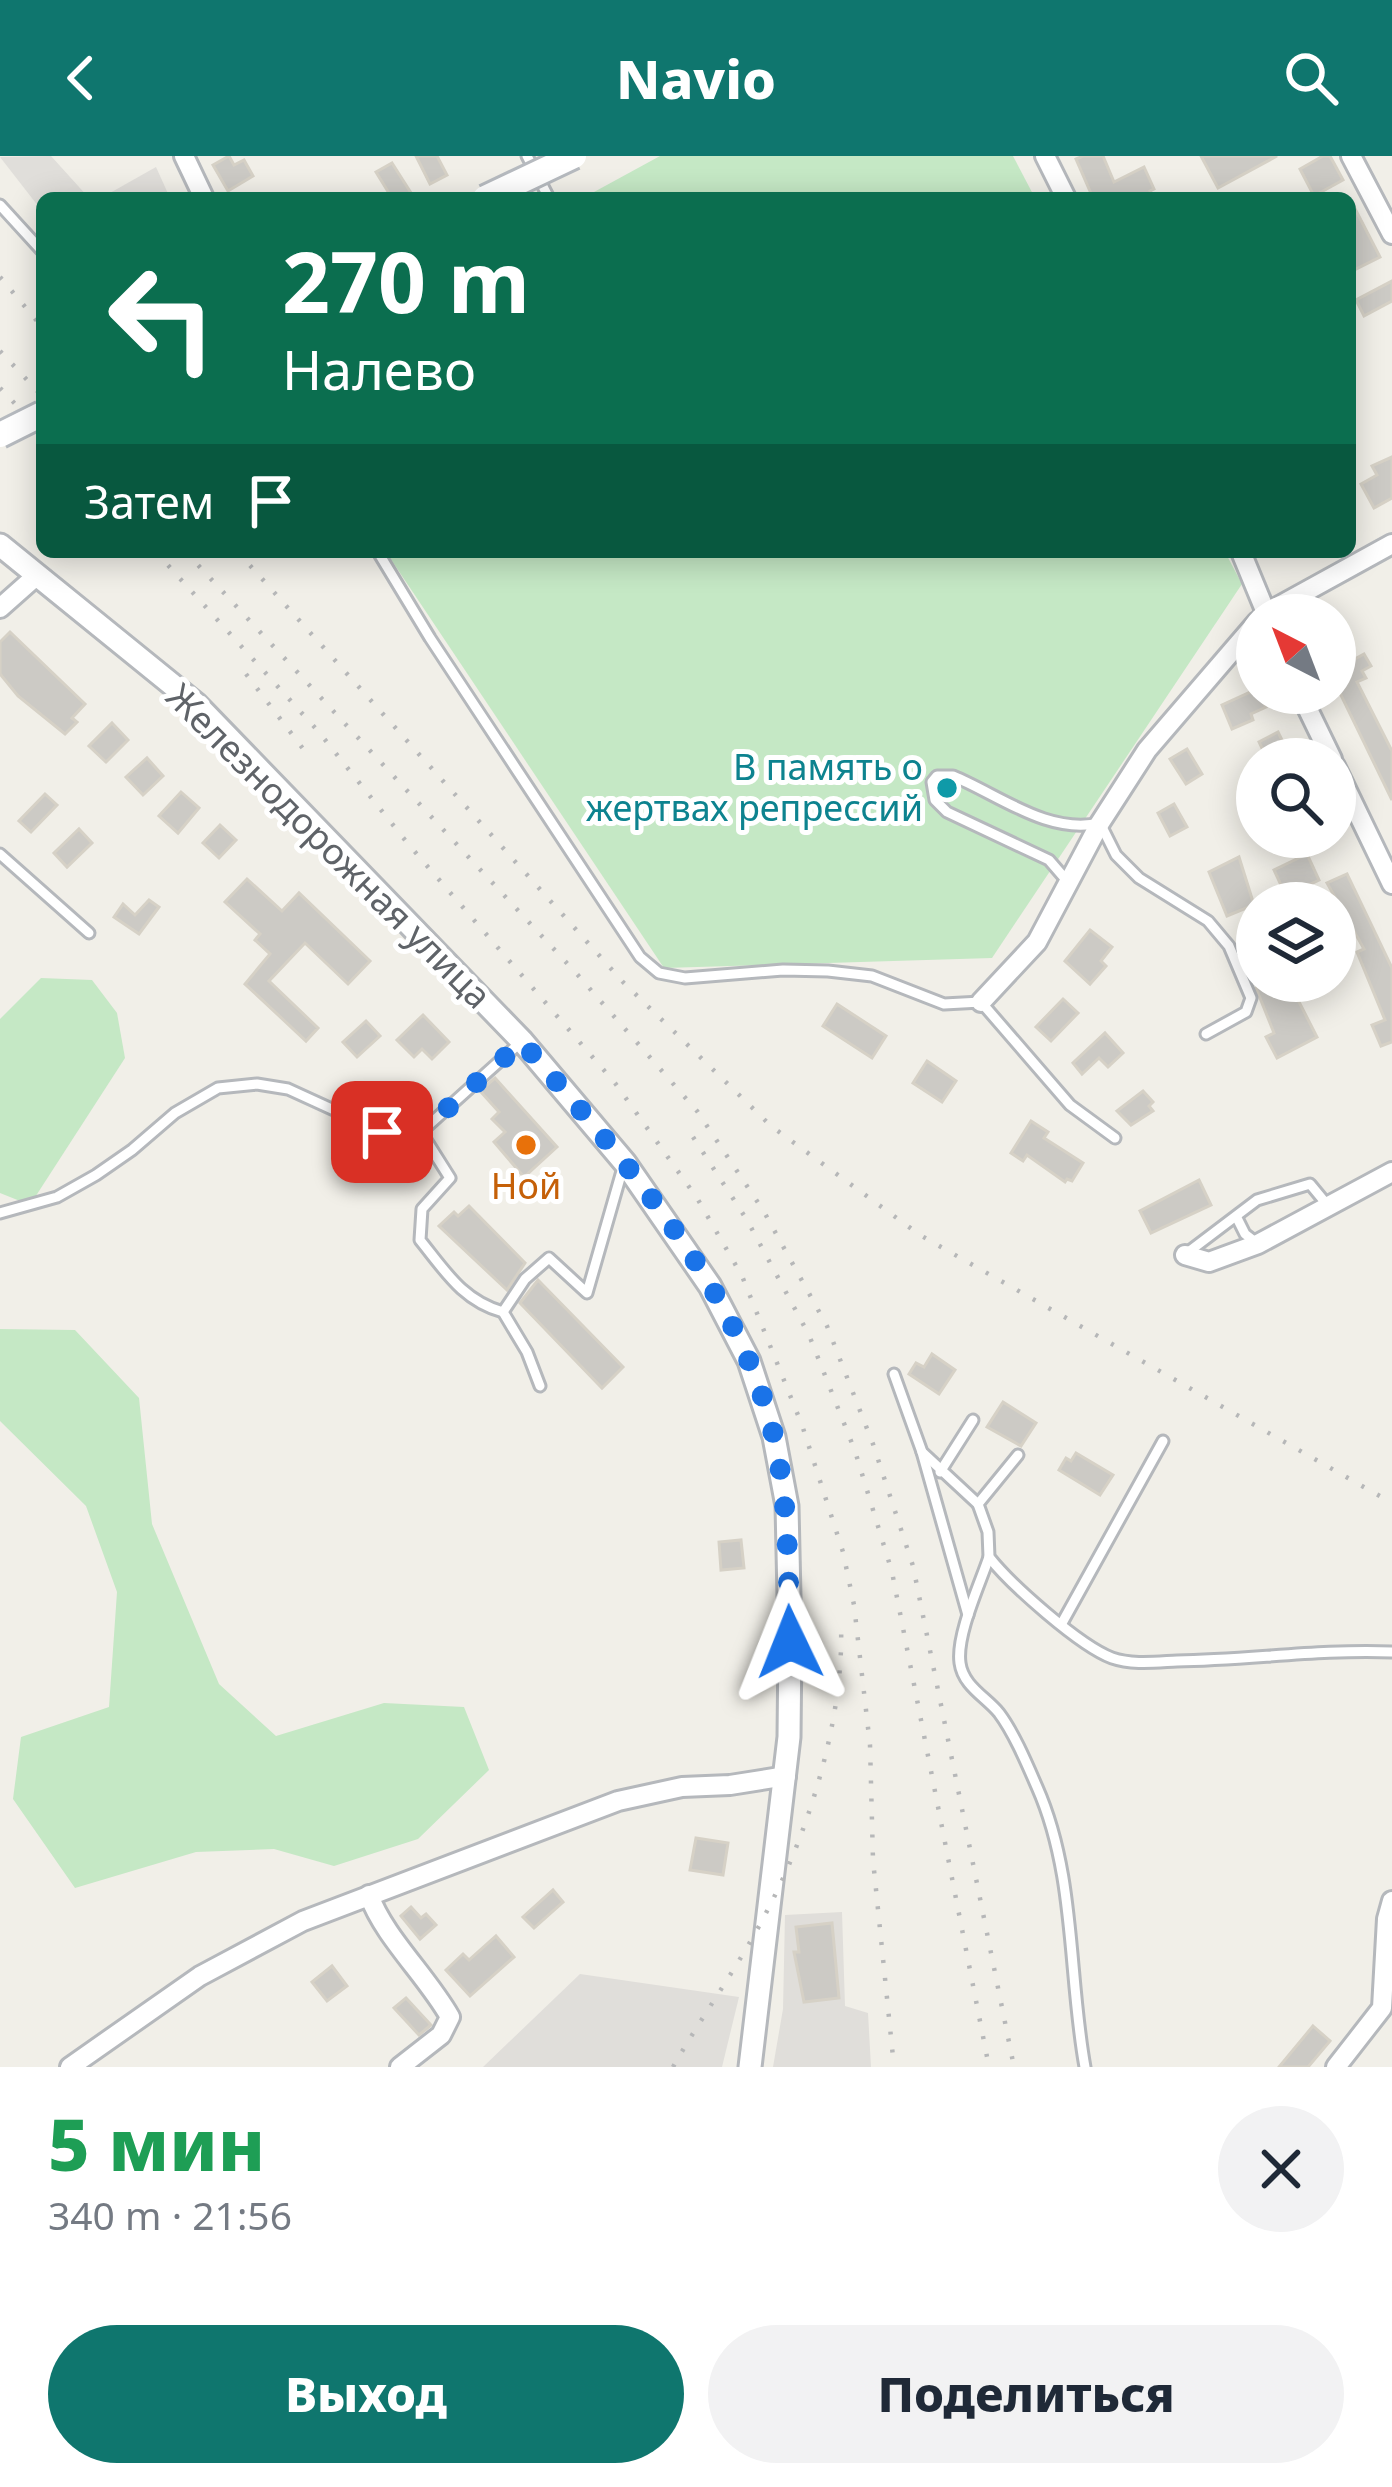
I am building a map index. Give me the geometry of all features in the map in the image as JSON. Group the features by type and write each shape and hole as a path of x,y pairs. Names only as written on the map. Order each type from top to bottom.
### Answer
{"main road":[{"path":"498,192 574,156"},
{"path":"0,435 36,417"}],"street":[{"path":"184,156 202,192"},
{"path":"1045,156 1063,192"},
{"path":"1351,156 1392,234"},
{"path":"1303,594 1392,544"},
{"name":"Железнодорожная улица","path":"0,545 196,704 522,1042 625,1163 710,1286 749,1360 774,1437 787,1506 790,1642 785,1775 750,2067"},
{"path":"1243,558 1256,594"},
{"path":"0,608 35,578"},
{"path":"981,1002 1037,942 1100,823 1147,750 1236,648"},
{"path":"1356,810 1392,884"},
{"path":"1185,1255 1209,1262 1258,1244 1392,1172"},
{"path":"70,2067 200,1976 302,1921 618,1801 682,1786 730,1785 785,1775"},
{"path":"369,1895 376,1915 430,1982 450,2017 441,2035 400,2067"},
{"path":"1336,2067 1387,2008 1387,1919 1392,1901"}],"lane":[{"path":"527,156 546,192"},
{"path":"487,192 535,170"},
{"path":"0,205 36,244"},
{"path":"382,558 640,957 659,973 685,977 828,971 872,976 944,1004 981,1002 1070,1105 1115,1138"},
{"path":"1068,882 1049,860 947,812 934,800 932,782 937,776 953,776 1053,823 1073,827 1100,823 1116,855 1139,878 1208,922 1229,946 1251,998 1246,1012 1206,1034"},
{"path":"0,854 88,933"},
{"path":"0,1213 56,1197 95,1175 175,1113 218,1088 257,1084 288,1089 382,1132 421,1132 522,1042"},
{"path":"421,1132 450,1178 422,1209 420,1240 459,1290 481,1306 503,1312 527,1352 539,1386"},
{"path":"503,1312 524,1280 549,1258 587,1293 625,1163"},
{"path":"1185,1255 1257,1200 1310,1184 1329,1208"},
{"path":"1237,1218 1245,1234 1258,1244"},
{"path":"894,1373 922,1452 968,1616"},
{"path":"940,1472 973,1420"},
{"path":"1062,1623 1163,1441"},
{"path":"922,1452 978,1504 988,1532 989,1557 968,1616 960,1663 970,1685 1000,1714 1038,1789 1060,1859 1085,2067"},
{"path":"978,1504 1018,1455"},
{"path":"989,1557 1062,1623 1110,1658 1131,1662 1392,1652"}],"shaded area":[{"path":"51,156 84,192 36,192 36,203 0,157"},
{"path":"156,167 167,192 112,192"},
{"path":"842,1912 845,2006 868,2013 871,2067 773,2067 783,2009 785,1915"},
{"path":"580,1974 739,1997 722,2067 483,2067"}],"green space":[{"path":"660,156 1013,156 1032,192 594,192"},
{"path":"390,558 1228,558 1242,584 992,958 664,968"},
{"path":"41,978 92,980 117,1013 125,1058 30,1205 0,1193 0,1019"},
{"path":"0,1329 75,1330 139,1398 152,1524 219,1684 276,1736 384,1703 464,1707 489,1770 418,1839 334,1866 274,1849 196,1852 75,1888 13,1799 21,1737 109,1707 117,1592 86,1506 0,1421"}],"building":[{"path":"229,156 234,165 244,160 253,176 228,191 213,165"},
{"path":"416,156 437,156 447,175 430,184"},
{"path":"1103,156 1114,182 1144,167 1154,189 1090,192 1076,159"},
{"path":"1201,156 1277,156 1218,188"},
{"path":"1330,156 1343,180 1312,192 1300,169"},
{"path":"392,163 409,192 388,192 376,172"},
{"path":"1356,211 1380,257 1356,269"},
{"path":"1392,281 1392,301 1364,316 1356,300"},
{"path":"1392,457 1392,498 1374,508 1361,484 1377,475 1372,466"},
{"path":"10,632 85,704 65,734 18,696 0,674 0,642"},
{"path":"1364,654 1371,666 1362,671 1366,678 1357,682 1392,751 1392,800 1350,714 1356,714 1356,658"},
{"path":"1236,699 1236,714 1251,714 1253,720 1232,729 1222,705"},
{"path":"112,723 128,740 106,762 89,746"},
{"path":"1187,749 1202,774 1186,784 1170,759"},
{"path":"147,758 163,776 143,795 126,777"},
{"path":"181,792 199,808 178,833 159,816"},
{"path":"45,794 57,805 31,832 19,821"},
{"path":"1174,804 1187,827 1170,836 1158,813"},
{"path":"220,825 236,840 219,858 203,843"},
{"path":"79,829 92,843 67,867 54,853"},
{"path":"1239,858 1247,882 1236,882 1236,912 1227,916 1209,872"},
{"path":"1309,858 1319,880 1280,882 1274,870"},
{"path":"247,879 282,911 299,893 370,961 348,984 305,943 269,981 318,1028 306,1041 245,984 270,954 255,940 260,934 225,902"},
{"path":"1356,893 1392,968 1392,1042 1381,1046 1372,1025 1385,1020 1357,952 1364,949 1356,935"},
{"path":"149,900 159,907 139,934 114,917 123,904 135,915"},
{"path":"1090,930 1112,947 1101,961 1106,966 1090,984 1065,961"},
{"path":"1063,999 1078,1013 1051,1041 1036,1027"},
{"path":"1262,1002 1299,1002 1317,1037 1277,1058 1266,1037 1274,1033"},
{"path":"837,1004 886,1036 872,1058 823,1026"},
{"path":"423,1015 449,1042 432,1059 422,1049 414,1057 397,1040"},
{"path":"366,1021 380,1036 357,1057 343,1042"},
{"path":"1105,1033 1123,1053 1108,1067 1099,1058 1082,1074 1073,1063"},
{"path":"927,1061 956,1081 942,1102 913,1083"},
{"name":"Ной","path":"495,1078 557,1147 524,1177 494,1142 505,1132 492,1119 499,1112 480,1091"},
{"path":"1143,1091 1153,1102 1149,1106 1153,1111 1131,1125 1117,1111"},
{"path":"1031,1121 1048,1132 1044,1138 1083,1163 1072,1181 1065,1182 1027,1155 1023,1161 1011,1153"},
{"path":"1199,1180 1211,1205 1151,1233 1140,1211"},
{"path":"469,1206 525,1263 507,1290 439,1226"},
{"path":"538,1280 623,1367 602,1388 520,1303"},
{"path":"932,1354 955,1370 939,1394 909,1374 916,1363 924,1367"},
{"path":"1003,1402 1036,1423 1021,1446 987,1427"},
{"path":"1076,1453 1113,1475 1100,1495 1059,1470"},
{"path":"741,1540 744,1568 721,1570 719,1542"},
{"path":"696,1838 728,1843 723,1875 690,1870"},
{"path":"553,1890 563,1902 534,1928 523,1917"},
{"path":"411,1907 436,1925 420,1939 401,1916"},
{"path":"832,1923 839,1998 804,2002 794,1952 799,1952 796,1927"},
{"path":"496,1936 514,1957 470,1996 446,1970 463,1954 469,1960"},
{"path":"332,1966 347,1986 327,2001 312,1982"},
{"path":"406,1998 431,2025 419,2035 394,2008"},
{"path":"1313,2026 1330,2041 1308,2067 1279,2067"}],"railway":[{"path":"0,277 36,320"},
{"path":"0,351 36,390"},
{"path":"0,388 36,426"},
{"path":"161,558 318,731 409,845 615,1083 697,1198 742,1276 802,1425 843,1552 854,1605 870,1745 873,1860 894,2067"},
{"path":"192,558 576,973 697,1111 763,1210 827,1326 913,1566 1014,2067"},
{"path":"243,558 623,982 771,1126 920,1235 1392,1503"},
{"path":"246,674 304,750"},
{"path":"693,1137 747,1220 809,1335 855,1451 892,1572 989,2067"},
{"path":"673,2067 757,1929 798,1844 830,1734 841,1626"}],"place":[{"name":"В память о жертвах репрессий","path":"947,788"},
{"name":"Ной","path":"526,1145"}],"route":[{"path":"382,1132 421,1132 522,1042 625,1163 710,1286 749,1360 774,1437 787,1506 790,1642"}]}
